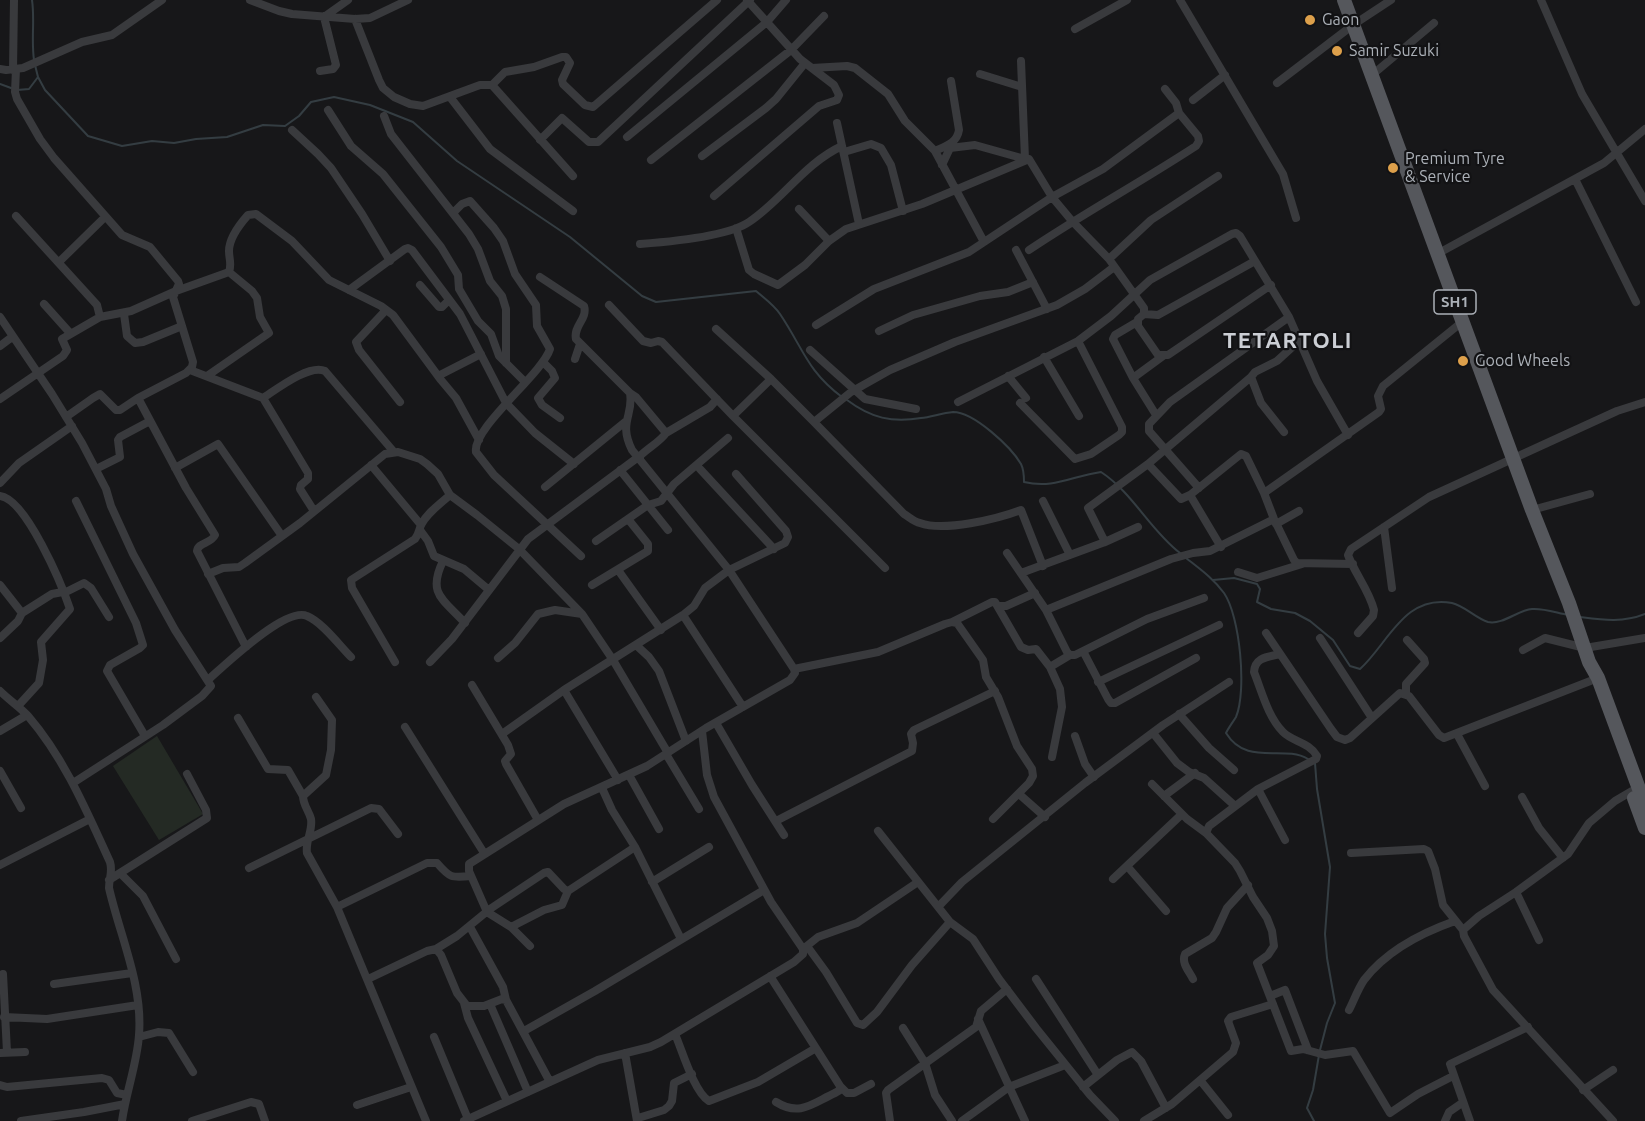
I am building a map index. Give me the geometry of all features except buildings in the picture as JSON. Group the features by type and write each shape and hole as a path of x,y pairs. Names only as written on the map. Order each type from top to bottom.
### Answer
{"main road":[{"name":"SH1","path":"1344,0 1585,648"},
{"path":"1585,648 1645,828"},
{"path":"1595,680 1645,805"}],"street":[{"path":"14,0 17,69 15,92 21,106 40,139 105,217 125,237 144,243 154,251 178,281 173,297 193,362 190,370 127,406 116,410 103,396 97,395 66,417"},
{"path":"0,69 17,69 82,42 118,32 162,0"},
{"path":"250,0 279,11 355,19 370,18 408,0"},
{"path":"324,17 348,0"},
{"path":"355,19 379,80 387,93 417,106 450,97 480,85 492,85 505,72 534,67 566,57 570,63 562,80 564,84 585,105 593,107 717,0"},
{"path":"627,137 767,22 786,0"},
{"path":"1075,29 1127,0"},
{"path":"1180,0 1283,174 1296,218"},
{"path":"1277,83 1353,25 1391,0"},
{"path":"1540,0 1582,94 1645,201"},
{"path":"540,140 562,118 589,142 598,142 748,1 791,50 834,85 839,95 837,100 819,106 714,196"},
{"path":"651,160 791,50 824,16"},
{"path":"320,71 333,69 336,65 324,17"},
{"path":"1372,75 1434,23"},
{"path":"1021,61 1025,159"},
{"path":"702,156 776,99 809,65 855,68 888,94 905,121 935,151 984,242"},
{"path":"980,74 1022,87"},
{"path":"1193,100 1225,75"},
{"path":"935,151 955,141 960,130 951,81"},
{"path":"492,85 573,176"},
{"path":"1029,250 1072,221 1148,178 1196,146 1199,141 1198,136 1179,112 1176,103 1166,89"},
{"path":"450,97 490,149 573,211"},
{"path":"328,110 351,146 383,174 447,256 458,275 457,286 478,321 489,330 496,352 525,382"},
{"path":"816,325 874,289 964,255 1052,197 1103,169 1179,112"},
{"path":"384,116 391,134 474,241 490,281 505,302 508,351 506,363"},
{"path":"837,123 859,224"},
{"path":"1437,254 1575,179 1618,153 1645,129"},
{"path":"292,130 331,168 369,224 390,261"},
{"path":"640,244 670,242 736,228 753,219 832,151 871,144 881,148 891,165 903,211"},
{"path":"942,165 950,148 975,145 1029,159 1052,197 1109,259 1144,308 1144,314"},
{"path":"736,228 749,270 778,285 846,229 903,211 1025,159"},
{"path":"1109,259 1150,220 1218,176"},
{"path":"1575,179 1636,302"},
{"path":"453,213 462,204 470,201 503,241 515,274 536,305 537,326 550,349 543,362 506,403 476,447 482,460 494,475 581,556"},
{"path":"799,209 829,241"},
{"path":"229,272 231,268 230,247 236,232 246,218 251,214 256,214 296,245 329,280 386,310 400,323 456,398 479,440"},
{"path":"16,216 97,305 100,317"},
{"path":"59,262 105,217"},
{"path":"958,402 1078,341 1111,316 1133,293 1150,280 1236,233 1271,285 1289,317 1317,381 1348,435"},
{"path":"349,290 408,248 412,250 460,314 506,403 535,434 574,464"},
{"path":"1016,250 1047,309"},
{"path":"1156,415 1113,339 1115,335 1137,322 1144,314 1158,315 1255,261"},
{"path":"814,422 853,392 890,370 955,342 1047,309 1070,298 1114,267"},
{"path":"0,399 65,354 67,350 62,339 70,333 100,317 124,314 176,291 229,272"},
{"path":"207,376 269,333 260,317 257,298 229,272"},
{"path":"540,277 584,306 585,314 574,335 580,344 636,397 666,433"},
{"path":"879,331 914,315 1008,292 1033,282"},
{"path":"420,285 439,307 449,300"},
{"path":"1133,378 1271,285"},
{"path":"44,304 70,333"},
{"path":"609,306 644,341 662,342 885,568"},
{"path":"386,310 356,342 359,350 400,402"},
{"path":"124,314 128,336 135,343 182,326"},
{"path":"0,317 72,426 108,493 118,525 133,554 175,630 211,686 209,690 146,736 73,783"},
{"path":"1199,488 1148,428 1156,415 1170,402 1289,317"},
{"path":"1137,322 1155,352 1163,356"},
{"path":"1264,493 1379,412 1381,409 1378,396 1383,386 1462,322"},
{"path":"716,329 771,379 904,514 921,524 954,526 998,518 1021,510 1044,566"},
{"path":"0,346 12,337"},
{"path":"1105,542 1088,508 1148,464 1255,372 1277,362 1299,340"},
{"path":"1008,376 1023,400 1075,459 1091,454 1119,435 1122,427 1078,341"},
{"path":"575,359 580,344"},
{"path":"810,350 853,392 866,399 916,409"},
{"path":"438,376 481,354"},
{"path":"1044,357 1079,416"},
{"path":"543,362 555,378 538,398 542,405 560,418"},
{"path":"262,398 293,379 320,369 325,371 394,452"},
{"path":"190,370 262,398 308,473 308,479 300,489 314,511"},
{"path":"1251,377 1261,402 1284,432"},
{"path":"733,416 771,379"},
{"path":"530,946 511,927 487,912 471,876 469,864 564,804 629,775 790,680 795,674 794,669 729,570 637,458 627,440 625,422 630,405 630,393"},
{"path":"138,398 175,468 215,535 211,541 196,548 246,647"},
{"path":"430,662 465,623 528,539 637,458 640,460 640,456 666,433 710,406 717,399"},
{"path":"1358,633 1374,610 1348,555 1351,549 1429,497 1617,411 1645,402"},
{"path":"96,469 120,457 118,440 120,437 150,421"},
{"path":"545,487 625,422"},
{"path":"0,483 19,463 72,426"},
{"path":"596,541 648,505 661,501 674,484 728,438"},
{"path":"175,468 218,444 282,536"},
{"path":"208,574 223,568 239,567 282,536 385,454 394,452 420,459 438,474 450,495 519,549 582,614 613,660 699,808"},
{"path":"1148,464 1181,499 1190,495 1241,454 1246,456 1294,560 1302,564"},
{"path":"371,465 420,528 434,556 464,570 489,590"},
{"path":"700,469 774,549"},
{"path":"620,470 668,530"},
{"path":"502,734 564,690 683,615 694,606 705,588 729,570 785,543 788,537 786,531 736,474"},
{"path":"1532,510 1590,494"},
{"path":"395,662 351,588 351,580 416,538 429,514 450,495"},
{"path":"1190,495 1221,547"},
{"path":"0,496 15,503 24,516 61,582 70,609 41,642 44,660 39,683 18,706"},
{"path":"76,501 143,641 140,648 110,665 107,671 146,736"},
{"path":"1043,501 1070,555"},
{"path":"1046,610 1171,559 1221,547 1299,511"},
{"path":"592,585 644,554 649,548 628,519"},
{"path":"1021,573 1044,566 1138,527"},
{"path":"1384,527 1392,588"},
{"path":"1007,553 1046,610 1066,652 1070,655"},
{"path":"443,561 436,575 436,587 442,599 465,623"},
{"path":"1238,572 1257,578 1302,564 1353,564"},
{"path":"618,570 661,630"},
{"path":"0,638 18,621 22,613 52,594 84,583 87,584 109,617"},
{"path":"0,585 22,613"},
{"path":"998,606 1006,606 1035,593"},
{"path":"1050,667 1070,655 1083,651 1147,619 1204,598"},
{"path":"794,669 878,652 952,622 992,602 998,606 1021,647 1028,650 1036,649 1050,667 1060,689 1062,707 1052,757"},
{"path":"498,658 515,644 538,614 555,609 582,614"},
{"path":"209,680 246,647 286,619 302,614 314,619 351,657"},
{"path":"683,615 743,708"},
{"path":"952,622 962,628 981,656 986,676 1017,746 1032,769 1033,776 1019,794 993,819"},
{"path":"1098,682 1219,625"},
{"path":"1266,633 1331,729 1341,740 1350,738 1400,693 1406,694"},
{"path":"1320,638 1372,718"},
{"path":"1523,650 1545,638 1585,648 1645,638"},
{"path":"1407,640 1425,663 1406,684 1406,694 1439,735 1444,738 1595,680"},
{"path":"636,645 659,671 686,741"},
{"path":"1083,651 1111,703 1115,703 1196,658"},
{"path":"1206,833 1209,826 1234,805 1258,789 1316,759 1317,756 1311,747 1286,734 1274,721 1254,672 1255,664 1259,660 1280,654"},
{"path":"939,906 962,882 1094,777 1179,714 1229,682"},
{"path":"472,685 510,750 511,754 506,764 538,820"},
{"path":"564,690 618,780"},
{"path":"0,691 27,715 53,749 73,783 110,862 112,870 109,880 114,911 132,973 138,1005 139,1037 122,1121"},
{"path":"776,821 854,783 912,751 911,734 914,730 994,691"},
{"path":"303,796 326,775 331,750 332,720 316,697"},
{"path":"1179,714 1209,748 1234,770"},
{"path":"0,731 27,715"},
{"path":"238,718 268,769 288,770 303,796 311,822 307,853 337,907 426,1121"},
{"path":"716,723 784,835"},
{"path":"405,727 484,853"},
{"path":"702,731 709,784 764,890 826,972 857,1023 863,1025 877,1012 912,965 950,922"},
{"path":"1153,733 1177,763 1204,778 1234,805"},
{"path":"1457,734 1485,786"},
{"path":"1075,736 1085,764 1094,777"},
{"path":"0,771 21,807"},
{"path":"109,880 207,818 206,810 187,774"},
{"path":"1164,796 1195,774"},
{"path":"629,775 658,829"},
{"path":"1152,784 1235,863 1267,918 1274,946 1268,955 1257,963 1291,1051 1353,1051 1386,1116 1418,1094 1453,1076"},
{"path":"0,790 8,785"},
{"path":"602,788 681,939"},
{"path":"1258,789 1285,840"},
{"path":"1463,930 1479,916 1563,858 1572,849 1589,823 1615,801 1632,791"},
{"path":"1019,794 1045,817"},
{"path":"1522,797 1539,828 1563,858"},
{"path":"249,868 371,808 379,809 398,834"},
{"path":"1113,879 1182,814"},
{"path":"0,865 90,819"},
{"path":"878,831 950,922 973,939 1007,990 1065,1065 1115,1121"},
{"path":"511,927 544,910 562,906 568,891 634,847"},
{"path":"652,882 709,847"},
{"path":"1351,853 1424,849 1428,851 1435,869 1443,905 1463,930 1492,990 1613,1121"},
{"path":"337,907 427,863 437,863 450,876 471,876"},
{"path":"1127,866 1166,911"},
{"path":"368,979 436,949 544,873 548,872 568,891"},
{"path":"120,873 143,896 176,959"},
{"path":"434,1037 466,1120 598,1060 650,1047 675,1034 800,957 805,947 818,937 857,923 918,882"},
{"path":"1193,979 1184,963 1185,954 1212,938 1227,908 1248,885"},
{"path":"524,1031 764,890"},
{"path":"1516,892 1539,940"},
{"path":"1349,1010 1365,978 1388,957 1426,931 1455,921"},
{"path":"470,927 550,1082"},
{"path":"436,949 441,955 456,993 464,1003 477,1007 502,999 506,1000"},
{"path":"54,984 132,973"},
{"path":"3,974 4,1053 25,1052"},
{"path":"770,976 840,1086 847,1093 854,1093 871,1084"},
{"path":"1036,979 1098,1075"},
{"path":"891,1121 886,1093 888,1090 976,1027 981,1011 1007,990"},
{"path":"1144,1121 1166,1108 1233,1052 1236,1043 1228,1021 1231,1017 1272,1000 1285,990 1315,1052"},
{"path":"464,1003 468,1018 507,1101"},
{"path":"490,1004 528,1092"},
{"path":"4,1017 47,1019 138,1005"},
{"path":"978,1019 1025,1121"},
{"path":"1470,1121 1450,1064 1528,1027"},
{"path":"903,1028 925,1063 935,1095 952,1121"},
{"path":"139,1037 158,1032 169,1033 194,1072"},
{"path":"675,1034 703,1096 712,1101 758,1082 816,1048"},
{"path":"1083,1087 1128,1052 1134,1053 1141,1061 1166,1108"},
{"path":"625,1053 637,1119 664,1110 672,1101 674,1083 692,1074"},
{"path":"962,1121 1010,1087 1065,1065"},
{"path":"1583,1090 1613,1070"},
{"path":"0,1085 7,1087 102,1078 109,1080 117,1093 126,1099"},
{"path":"1200,1080 1228,1115"},
{"path":"776,1102 787,1109 801,1109 835,1093 840,1090 840,1086"},
{"path":"357,1105 411,1087"},
{"path":"21,1121 84,1112 126,1099"},
{"path":"192,1121 251,1102 258,1104 265,1121"},
{"path":"1445,1121 1449,1112 1462,1103"}],"shaded area":[{"path":"157,736 203,814 159,840 113,766"}],"waterway":[{"path":"32,0 34,60"},
{"path":"35,65 45,90 88,136 122,146 152,141 174,143 227,137 263,125 285,126 299,116 311,102 334,97 370,105 413,122 457,161 570,237 642,296 656,302 756,291 778,311 806,359 821,378 842,397"},
{"path":"17,90 29,89 38,77"},
{"path":"0,84 11,88"},
{"path":"847,400 882,418 901,420 953,412 971,418 1001,440 1016,457 1023,468 1024,482 1054,483 1101,472 1123,490 1169,544 1180,553"},
{"path":"1186,558 1224,593 1230,604 1238,635 1241,690 1236,717 1226,733 1244,749 1255,752 1288,753 1308,759"},
{"path":"1213,580 1234,578 1257,584 1260,589 1257,602 1271,609 1295,613 1310,621 1333,640 1350,666 1360,669 1409,613 1435,602 1452,603 1488,622 1499,621 1532,609 1569,615"},
{"path":"1580,617 1621,620 1645,614"},
{"path":"1315,763 1330,867 1325,934 1335,1003 1320,1050"},
{"path":"1314,1121 1307,1108 1313,1090 1319,1055"}],"place":[{"name":"Gaon","path":"1310,20"},
{"name":"Samir Suzuki","path":"1337,51"},
{"name":"Premium Tyre & Service","path":"1393,168"},
{"name":"Good Wheels","path":"1463,361"}],"district":[{"name":"TETARTOLI","path":"1288,341"}]}
